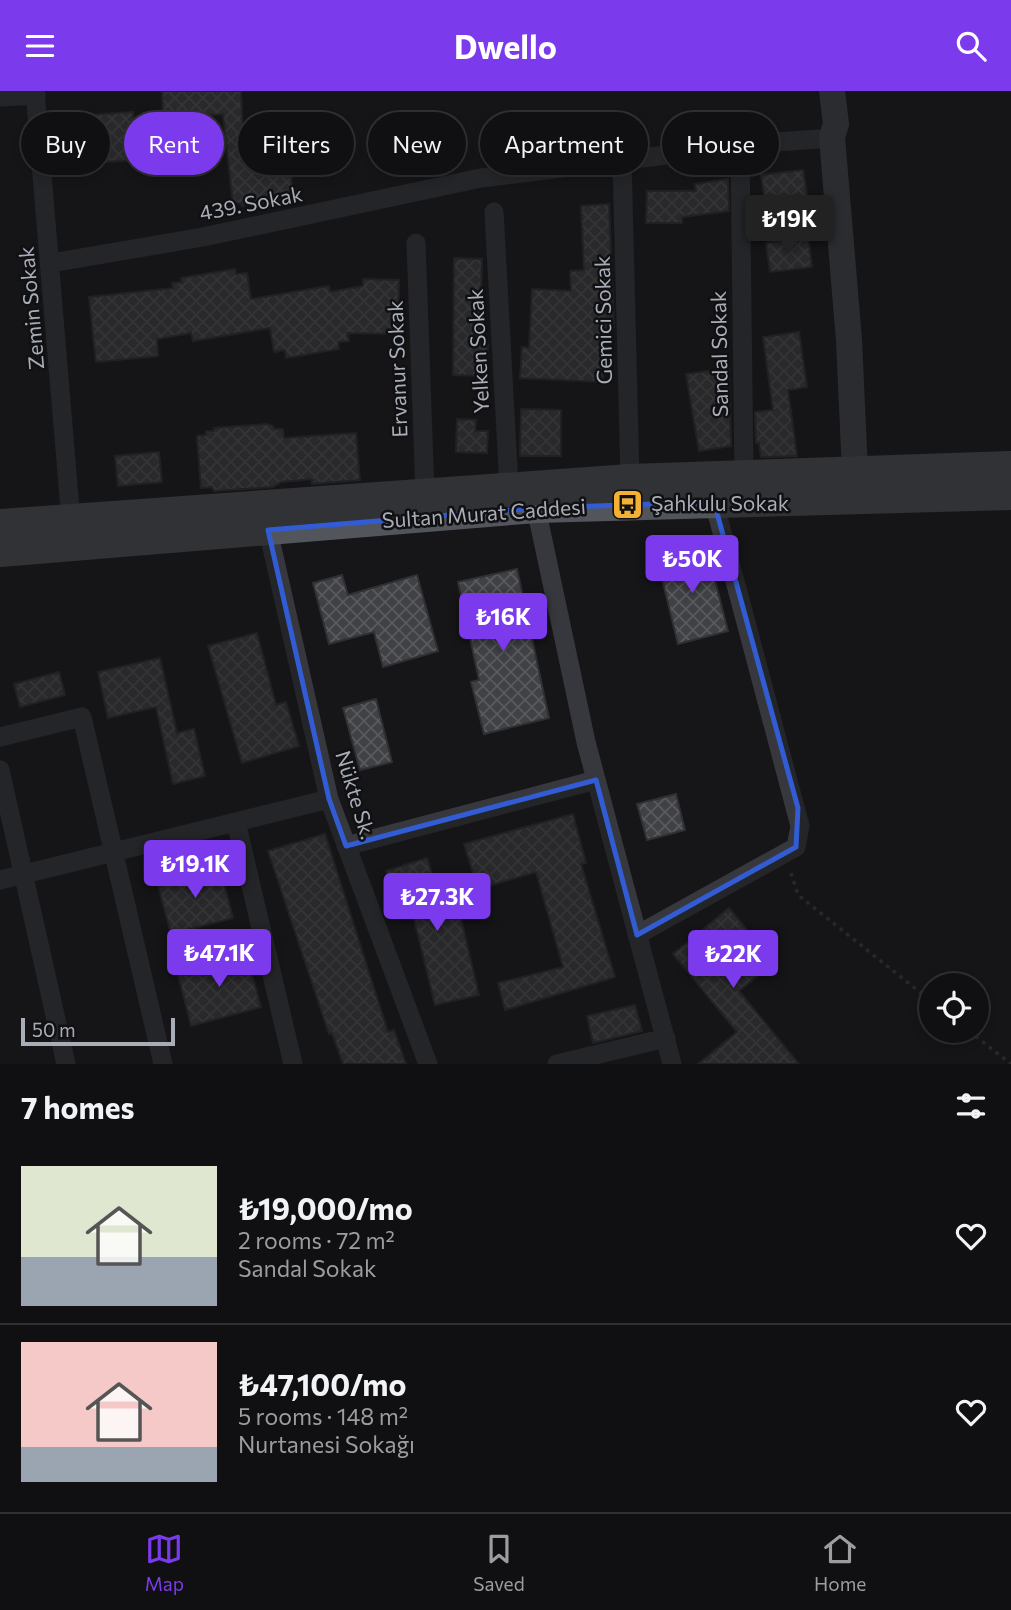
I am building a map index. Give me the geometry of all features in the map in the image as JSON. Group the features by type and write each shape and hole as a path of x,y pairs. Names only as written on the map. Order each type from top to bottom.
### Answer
{"main road":[{"path":"816,91 822,128 832,138"},
{"path":"832,91 836,124 832,138 849,340 856,485 1011,467"},
{"name":"Sultan Murat Caddesi","path":"0,524 631,479 744,476 1011,495"},
{"name":"Sultan Murat Caddesi","path":"0,551 536,509 714,502 856,485"}],"street":[{"path":"0,97 36,93"},
{"name":"Zemin Sokak","path":"36,93 71,521"},
{"name":"439. Sokak","path":"779,143 832,138"},
{"name":"439. Sokak","path":"51,263 242,229 504,175"},
{"name":"Gemici Sokak","path":"622,175 631,479"},
{"name":"Sandal Sokak","path":"740,175 744,476"},
{"name":"Yelken Sokak","path":"494,212 509,487"},
{"name":"Ervanur Sokak","path":"416,243 425,494"},
{"path":"637,935 796,846 800,826 798,808 714,502"},
{"path":"536,509 596,781 672,1064"},
{"name":"Nükte Sk.","path":"268,530 329,799 428,1064"},
{"path":"0,737 82,717 163,1064"},
{"path":"0,770 26,873 65,1064"},
{"path":"346,846 596,781"},
{"path":"0,880 329,799"},
{"path":"236,822 293,1064"},
{"path":"557,1064 666,1038"}],"path":[{"path":"796,846 790,877 797,895 919,992"},
{"path":"984,1043 1011,1064"}],"highlighted area":[{"path":"714,502 798,808 796,847 637,935 596,780 346,846 329,799 268,530 536,508"}],"building":[{"path":"162,91 241,91 242,112 238,112 238,175 291,175 293,197 242,206 241,203 233,204 224,112 163,112"},
{"path":"124,113 124,161 110,162 110,114"},
{"path":"803,170 807,196 765,202 761,175 779,175"},
{"path":"728,179 729,211 682,217 682,223 646,223 647,191 696,191 695,184"},
{"path":"609,204 614,327 606,327 608,373 603,373 603,382 520,378 522,347 529,348 532,289 571,291 570,271 584,270 581,206"},
{"path":"808,237 812,267 770,272 766,243"},
{"path":"454,258 482,259 480,345 488,345 487,376 453,375"},
{"path":"235,269 236,274 247,273 251,299 329,286 330,292 363,286 363,279 399,280 398,334 347,333 349,341 338,342 339,349 286,358 285,350 274,352 270,328 193,341 191,333 157,339 158,356 96,362 89,297 173,288 172,283 182,282 181,278"},
{"path":"799,332 807,387 788,390 797,456 761,457 759,443 756,443 755,412 773,410 763,337"},
{"path":"729,368 731,446 699,451 686,374"},
{"path":"521,409 561,410 561,456 520,456"},
{"path":"457,419 476,420 475,431 488,431 487,453 456,452"},
{"path":"267,424 274,429 283,429 284,438 356,433 360,480 312,484 312,479 281,482 273,487 214,491 212,487 201,488 197,436 206,435 206,431 214,431 214,428"},
{"path":"159,452 162,482 118,486 115,456"},
{"path":"706,546 728,631 678,644 657,558"},
{"path":"517,569 549,718 484,734 471,682 479,680 458,582"},
{"path":"342,575 348,595 417,575 438,651 383,667 374,632 329,644 313,583"},
{"path":"257,633 276,705 286,702 299,746 242,763 208,646"},
{"path":"160,658 177,733 194,729 205,776 173,784 156,707 108,718 98,672"},
{"path":"59,672 65,695 20,707 14,684"},
{"path":"376,699 392,762 360,770 343,708"},
{"path":"676,794 685,830 647,840 637,804"},
{"path":"573,814 586,863 581,864 615,977 505,1010 498,983 563,967 536,872 478,889 464,844"},
{"path":"325,834 388,1032 394,1030 406,1064 343,1064 332,1033 329,1034 268,851"},
{"path":"427,858 443,909 458,906 479,995 435,1005 408,894 394,898 386,871"},
{"path":"219,865 233,918 171,934 157,882"},
{"path":"729,908 774,963 739,991 799,1064 698,1064 737,1032 673,954"},
{"path":"246,953 261,1007 191,1026 177,971"},
{"path":"635,1005 642,1031 593,1043 587,1016"}],"place":[{"name":"Şahkulu Sokak","path":"628,504"}]}
